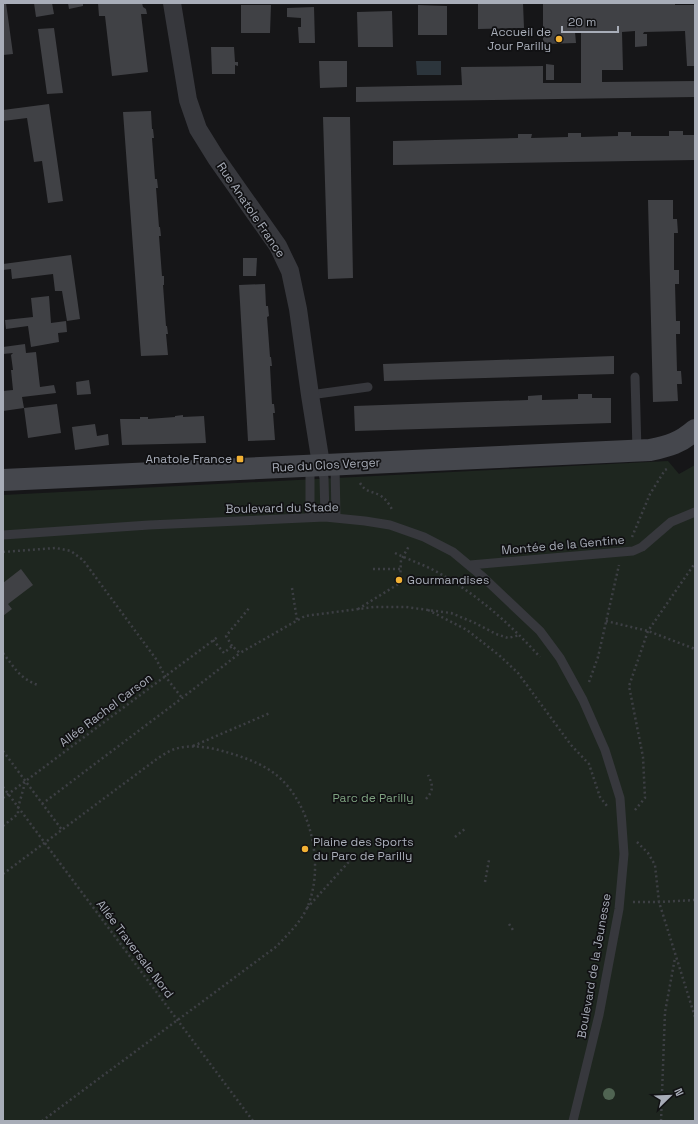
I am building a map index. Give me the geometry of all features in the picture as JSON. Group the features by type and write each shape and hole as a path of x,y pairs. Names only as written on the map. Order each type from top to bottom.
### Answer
{"street":[{"name":"Rue Anatole France","path":"172,3 188,100 198,129 216,158 278,246 290,271 298,309 310,395 322,465"},
{"name":"Rue du Clos Verger","path":"3,480 643,450 672,446 695,430"}],"lane":[{"path":"635,377 643,450"},
{"path":"310,395 368,387"},
{"path":"310,517 322,465"},
{"path":"322,465 336,518"},
{"name":"Rue Anatole France","path":"322,465 324,478 325,516"},
{"name":"Montée de la Gentine","path":"470,565 633,551 642,547 671,522 695,512"},
{"name":"Boulevard du Stade","path":"3,535 325,516 394,526 416,534 453,552 470,565 511,602 540,631 560,658 583,700"},
{"name":"Boulevard de la Jeunesse","path":"573,1121 599,1015 619,909 624,854 620,798 605,750 583,700"}],"path":[{"path":"358,463 359,481 364,489 381,496 389,503 393,512 394,526"},
{"path":"583,700 598,658 618,569 650,494 665,470"},
{"path":"355,610 400,583 401,560 416,534"},
{"path":"3,552 56,548 71,551 83,560 156,659 165,676 182,698"},
{"path":"395,553 438,573 489,606 520,635 545,662"},
{"path":"622,828 645,798 644,757 629,686 648,631 695,563"},
{"path":"373,569 400,569"},
{"path":"292,588 297,620"},
{"path":"240,653 232,646 226,636 250,607"},
{"path":"42,804 240,653 305,616 374,607 406,607 451,613 508,638 520,635"},
{"path":"428,610 467,630 500,656 518,673 570,745 589,764 600,797 622,828 648,852 655,865 659,902 695,1017"},
{"path":"606,621 648,631 695,649"},
{"name":"Allée Rachel Carson","path":"3,798 219,636"},
{"path":"213,640 224,653 232,646"},
{"path":"3,653 18,673 29,682 38,685"},
{"path":"193,747 270,713"},
{"path":"3,874 154,761 174,749 193,747 216,749 243,756 263,766 284,782 297,800 308,822 313,842 314,874 307,908"},
{"path":"3,751 62,830"},
{"path":"426,799 431,793 433,786 428,775"},
{"path":"3,826 18,814 18,808 26,782"},
{"name":"Allée Traversale Nord","path":"3,787 253,1121"},
{"path":"454,837 466,828"},
{"path":"42,1121 277,946 294,928 307,908 355,855"},
{"path":"485,882 489,860"},
{"path":"619,909 628,902 695,900"},
{"path":"509,924 513,930"},
{"path":"661,1121 665,1012 675,956"}],"green space":[{"name":"Parc de Parilly","path":"668,461 679,474 695,465 695,1121 3,1121 3,495"}],"shaded area":[{"path":"416,61 441,61 441,75 417,75"}],"building":[{"path":"3,3 6,3 13,54 3,55"},
{"path":"34,3 52,3 54,14 36,17"},
{"path":"68,3 83,3 83,6 69,9"},
{"path":"98,3 142,3 147,14 141,14 148,72 112,76 105,16 99,16"},
{"path":"478,3 523,3 524,28 478,29"},
{"path":"543,3 675,3 675,5 695,5 695,66 687,66 685,31 644,32 643,34 647,34 647,46 635,47 635,31 622,32 623,70 602,70 602,82 695,81 695,97 356,102 356,87 462,85 461,67 543,66 543,83 581,83 581,32 575,32 576,43 543,44"},
{"path":"241,5 271,5 270,33 241,33"},
{"path":"418,5 447,6 447,35 418,35"},
{"path":"314,7 315,43 299,43 298,27 301,27 301,18 287,17 287,8"},
{"path":"392,11 393,47 358,47 357,12"},
{"path":"54,28 63,93 47,94 38,29"},
{"path":"211,47 234,47 235,62 238,62 238,66 235,65 235,74 212,74"},
{"path":"319,61 347,61 347,87 320,88"},
{"path":"546,64 554,65 554,80 546,80"},
{"path":"49,104 63,201 48,203 42,161 34,162 27,118 3,121 3,110"},
{"path":"151,111 154,138 152,138 155,179 157,179 158,188 156,188 161,236 159,236 162,276 164,276 163,285 168,334 166,334 168,355 141,356 123,112"},
{"path":"323,117 350,117 353,278 328,279"},
{"path":"669,131 683,131 683,135 695,135 695,160 393,165 393,141 518,138 518,134 532,134 531,138 568,137 568,133 581,133 581,137 618,136 618,132 631,132 631,136 669,136"},
{"path":"648,200 673,200 673,219 677,219 678,233 674,233 674,270 679,270 679,284 675,284 676,321 680,321 680,334 676,334 677,371 681,371 682,384 677,384 678,401 653,402"},
{"path":"71,255 80,319 67,321 62,291 55,291 53,274 12,279 11,269 3,270 3,264"},
{"path":"243,258 257,258 256,276 243,276"},
{"path":"265,284 266,306 268,306 269,316 267,317 272,366 270,366 272,404 274,404 275,413 273,413 275,440 248,441 239,285"},
{"path":"49,296 51,323 66,321 67,332 58,333 59,342 31,347 28,326 6,329 5,320 33,317 31,298"},
{"path":"25,344 26,353 36,352 40,387 54,385 56,393 22,397 24,408 3,411 3,391 13,390 11,355 13,353 3,354 3,347"},
{"path":"614,356 614,374 384,381 383,364"},
{"path":"89,380 91,394 77,395 76,382"},
{"path":"578,394 592,394 592,398 611,398 611,423 355,431 354,406 528,400 528,396 542,395 542,400 578,399"},
{"path":"57,404 61,433 28,438 24,408"},
{"path":"183,415 183,417 204,416 206,443 122,445 120,419 140,419 140,417 148,417 148,419"},
{"path":"95,424 97,436 108,434 109,445 75,450 72,427"},
{"path":"21,569 33,585 8,604 12,609 3,616 3,583"}],"place":[{"name":"Accueil de Jour Parilly","path":"559,39"},
{"name":"Anatole France","path":"240,459"},
{"name":"Gourmandises","path":"399,580"},
{"name":"Plaine des Sports du Parc de Parilly","path":"305,849"}]}
